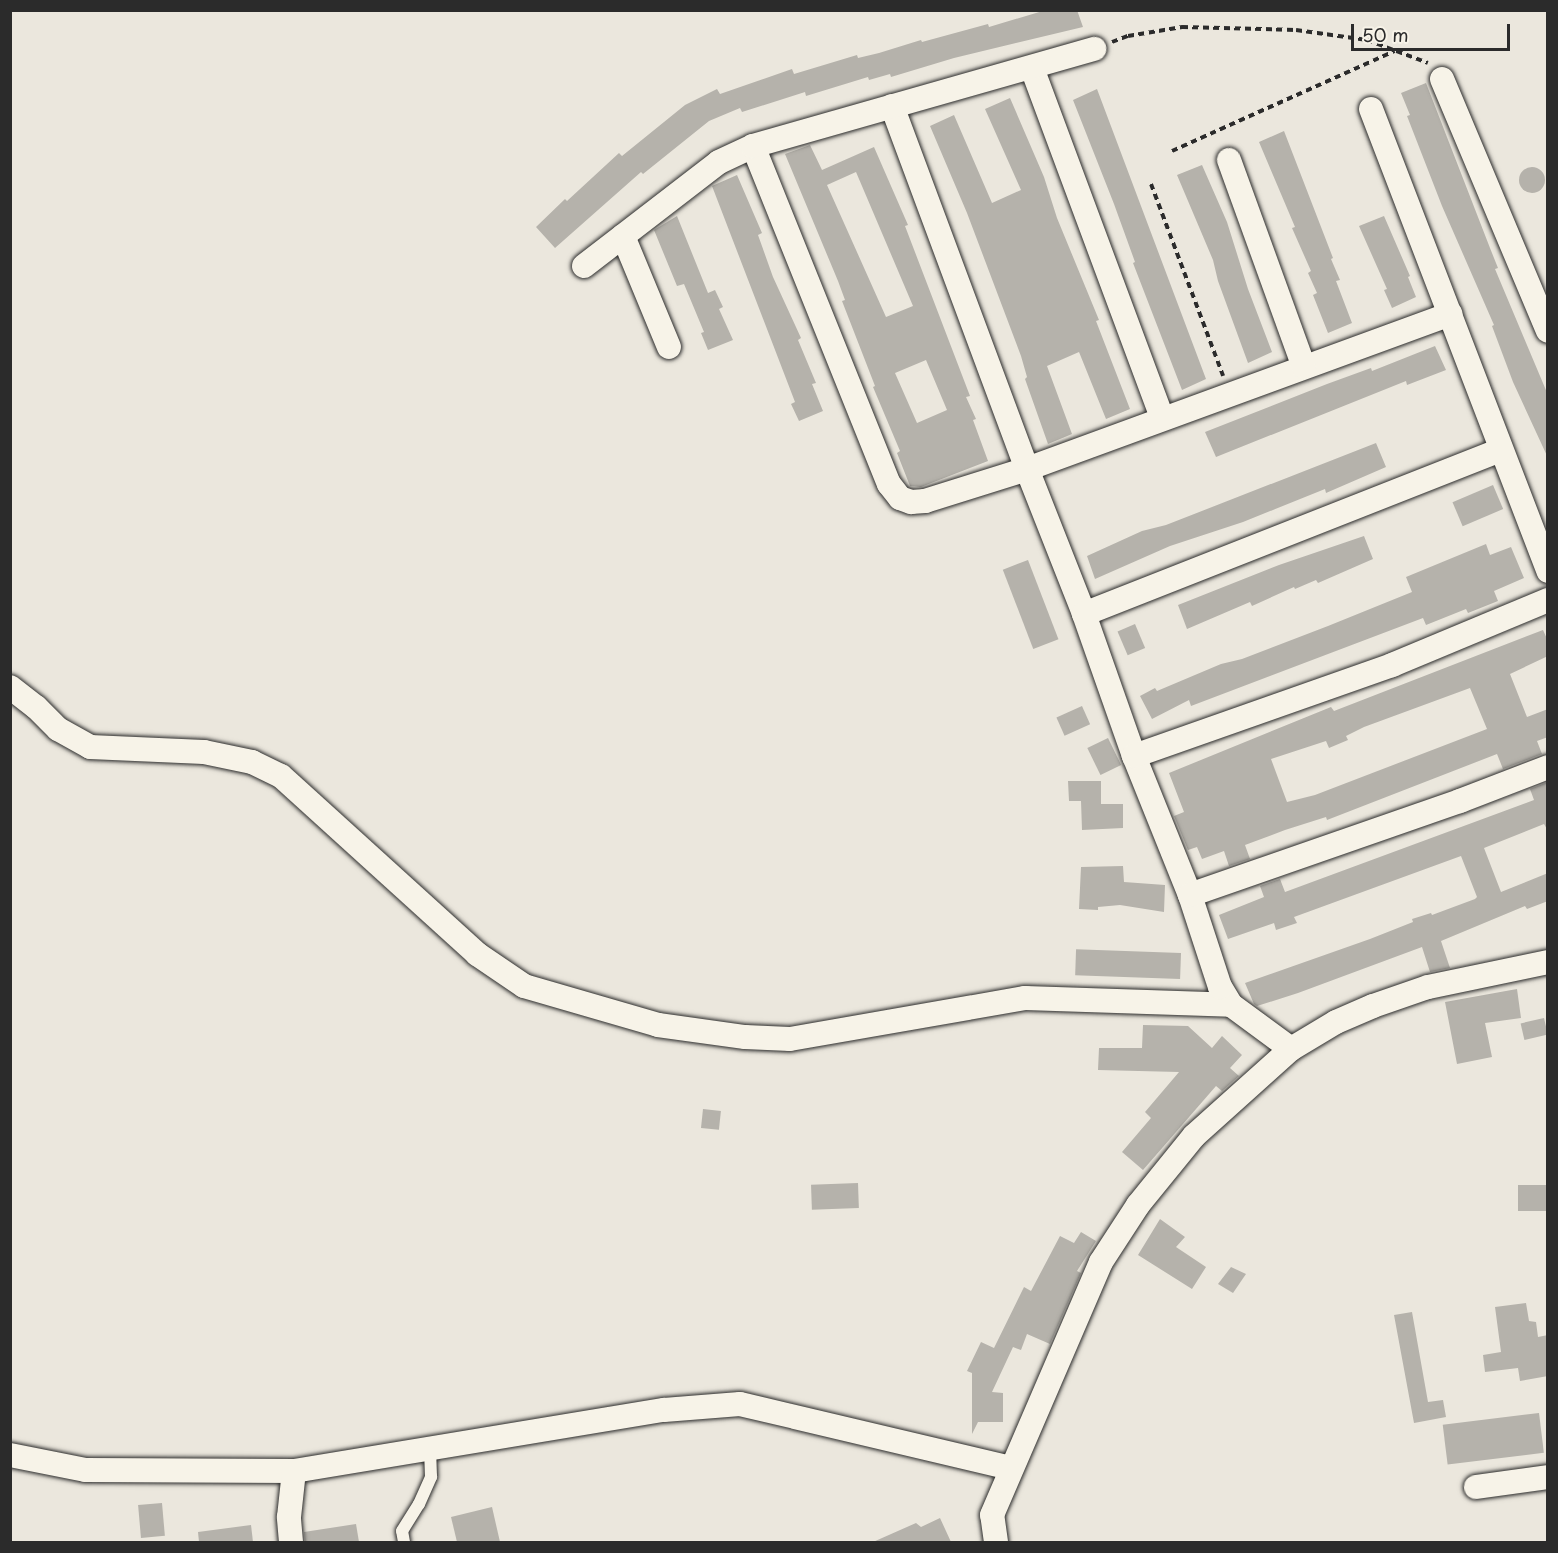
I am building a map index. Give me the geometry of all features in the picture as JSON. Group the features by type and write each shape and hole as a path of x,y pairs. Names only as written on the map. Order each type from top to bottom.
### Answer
{"street":[{"path":"584,266 719,162 753,146 1095,49"},
{"path":"1032,68 1162,418"},
{"path":"1442,79 1548,331"},
{"path":"892,106 1027,469 1084,614 1134,756 1190,895 1221,987 1231,1005 1291,1049"},
{"path":"1371,109 1548,571"},
{"path":"753,146 889,484 900,498 910,502 925,501 1027,469 1450,314"},
{"path":"1229,160 1304,367"},
{"path":"623,236 669,347"},
{"path":"1084,614 1501,450"},
{"path":"1134,756 1392,665 1548,600"},
{"path":"10,687 58,729 90,747 204,752 252,762 281,776 477,954 524,986 658,1025 745,1037 790,1039 1025,998 1231,1005"},
{"path":"1190,895 1460,801 1548,766"},
{"path":"996,1542 992,1515 1010,1468 1101,1262 1138,1205 1194,1136 1307,1037 1373,1006 1428,987 1548,962"},
{"path":"10,1455 86,1470 294,1471 664,1410 740,1404 1010,1468"},
{"path":"291,1542 289,1517 294,1471"},
{"path":"1476,1487 1548,1476"}],"lane":[{"path":"404,1542 402,1531 419,1504 430,1477 430,1447"}],"path":[{"path":"1095,49 1128,36 1182,27 1296,30 1367,40 1426,62 1436,68 1442,79"},
{"path":"1172,151 1396,51"},
{"path":"1151,184 1229,394"}],"building":[{"path":"1046,10 1077,10 1083,27 954,58 891,77 890,74 869,80 868,77 806,96 805,92 742,112 740,108 709,121 643,174 641,172 555,248 536,227 619,153 622,156 685,105 717,89 720,94 792,69 794,74 857,55 858,58 988,24 989,27"},
{"path":"1426,83 1498,268 1495,269 1548,395 1548,458 1513,382 1492,326 1494,325 1442,206 1407,116 1410,115 1401,93"},
{"path":"1097,89 1206,379 1182,390 1073,100"},
{"path":"1010,98 1044,177 1057,218 1099,320 1096,321 1130,409 1106,419 1079,352 1047,366 1072,434 1048,444 1025,379 1027,377 1021,356 967,213 930,126 954,115 992,203 1021,190 985,109"},
{"path":"1284,131 1333,258 1331,259 1340,280 1336,281 1352,323 1328,333 1313,295 1317,293 1308,273 1311,271 1259,142"},
{"path":"810,145 822,170 874,147 908,225 905,226 970,396 966,397 976,419 973,420 988,461 921,487 910,486 897,453 900,451 873,387 875,386 842,301 845,300 838,281 785,154","holes":["856,172 913,306 886,317 827,185","926,360 947,410 917,423 895,373"]},
{"path":"1202,165 1227,222 1248,289 1272,352 1248,363 1218,281 1213,260 1177,175"},
{"path":"1532,167 1541,171 1545,180 1541,189 1532,193 1523,189 1519,180 1523,171"},
{"path":"737,175 762,233 758,235 773,277 801,338 798,340 816,383 812,384 823,411 799,421 791,404 795,402 712,186"},
{"path":"677,216 708,293 715,290 723,307 719,309 733,340 708,350 701,333 704,332 684,284 677,286 654,230"},
{"path":"1384,216 1410,276 1408,277 1416,297 1392,308 1384,290 1387,289 1359,226"},
{"path":"1435,346 1446,370 1407,385 1406,381 1216,457 1205,432 1327,384 1371,368 1372,371"},
{"path":"1376,443 1386,467 1326,493 1325,489 1243,522 1170,546 1095,579 1087,556 1142,531 1166,525"},
{"path":"1493,485 1503,509 1463,526 1452,502"},
{"path":"1364,536 1373,559 1318,583 1316,580 1295,589 1294,587 1252,606 1250,602 1187,629 1178,605 1279,565"},
{"path":"1486,544 1490,555 1511,547 1524,578 1494,591 1498,601 1468,613 1466,609 1426,625 1423,618 1191,706 1189,700 1152,719 1140,696 1155,688 1157,691 1221,664 1242,659 1412,592 1406,577"},
{"path":"1028,560 1058,639 1033,649 1003,570"},
{"path":"1135,624 1145,648 1128,655 1118,631"},
{"path":"1543,630 1548,641 1548,656 1510,674 1527,717 1548,709 1548,737 1537,741 1542,754 1503,769 1497,754 1327,820 1326,817 1245,845 1250,859 1229,866 1224,851 1202,859 1197,847 1188,850 1174,816 1184,812 1169,773 1331,707 1334,711","holes":["1470,688 1487,729 1315,795 1287,802 1271,759 1326,741 1329,748 1348,740 1346,736 1364,727"]},
{"path":"1082,706 1090,724 1065,736 1056,717"},
{"path":"1108,738 1121,765 1100,775 1087,748"},
{"path":"1068,781 1101,781 1101,804 1123,804 1123,828 1082,830 1081,801 1069,801"},
{"path":"1548,782 1548,831 1544,824 1484,848 1501,892 1548,873 1548,901 1527,909 1525,906 1441,941 1450,968 1430,972 1422,947 1298,993 1257,1006 1254,1004 1245,983 1370,939 1413,922 1412,919 1431,913 1432,915 1475,899 1477,897 1461,856 1294,917 1297,923 1276,930 1274,923 1228,939 1219,915 1264,897 1260,886 1280,879 1285,892 1534,800 1530,789"},
{"path":"1123,866 1124,882 1165,885 1164,912 1120,905 1098,907 1098,910 1079,909 1081,867"},
{"path":"1076,949 1181,953 1180,979 1075,975"},
{"path":"1517,989 1521,1018 1485,1023 1492,1057 1457,1064 1445,1002"},
{"path":"1544,1018 1548,1035 1524,1040 1521,1023"},
{"path":"1143,1025 1188,1026 1212,1048 1222,1036 1242,1055 1230,1068 1239,1076 1222,1091 1216,1086 1143,1170 1122,1152 1151,1118 1145,1112 1179,1072 1098,1070 1099,1048 1142,1048"},
{"path":"703,1109 721,1111 719,1130 701,1128"},
{"path":"858,1183 859,1208 812,1210 811,1185"},
{"path":"1518,1185 1548,1185 1548,1211 1518,1211"},
{"path":"1160,1219 1185,1237 1176,1247 1206,1267 1192,1289 1138,1255"},
{"path":"1081,1232 1096,1241 1077,1271 1081,1273 1050,1344 1027,1334 1021,1350 1013,1347 992,1392 1003,1393 1003,1422 978,1422 972,1434 972,1373 967,1371 981,1342 994,1348 1024,1287 1031,1291 1060,1236 1074,1243"},
{"path":"1231,1267 1246,1274 1233,1293 1218,1284"},
{"path":"1526,1303 1529,1321 1536,1322 1538,1337 1548,1335 1548,1376 1520,1381 1518,1368 1485,1372 1483,1355 1501,1352 1495,1307"},
{"path":"1412,1312 1428,1402 1443,1400 1446,1417 1414,1423 1394,1315"},
{"path":"1539,1413 1544,1453 1448,1465 1443,1425"},
{"path":"162,1503 165,1536 141,1538 138,1505"},
{"path":"492,1507 500,1542 457,1542 451,1517"},
{"path":"940,1518 951,1542 873,1542 916,1523 921,1527"},
{"path":"356,1524 359,1542 305,1542 304,1532"},
{"path":"251,1525 253,1542 199,1542 198,1532"}]}
